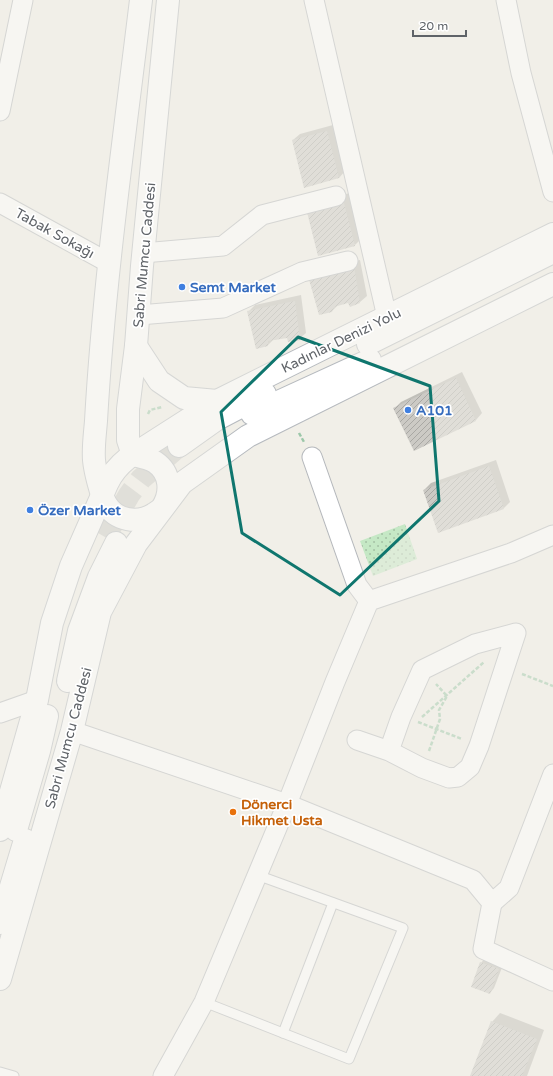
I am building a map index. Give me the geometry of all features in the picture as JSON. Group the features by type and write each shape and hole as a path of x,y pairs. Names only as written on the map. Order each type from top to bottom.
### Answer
{"main road":[{"path":"141,0 105,305 94,460 102,496 112,512 122,517 134,520 143,519 161,509 182,483 248,436 553,284"},
{"name":"Sabri Mumcu Caddesi","path":"134,455 128,440 128,409 136,346 143,253 168,0"},
{"name":"Kadınlar Denizi Yolu","path":"134,455 217,401 553,234"},
{"path":"553,252 217,419 183,451 249,416 391,350 553,268"},
{"path":"136,346 159,381 184,398 217,401"},
{"path":"0,830 37,700 52,623 71,566 111,475 119,465 134,455 148,459 162,468 168,477 169,486 168,493 161,509"},
{"name":"Sabri Mumcu Caddesi","path":"0,979 72,731 100,612 136,544 161,509"},
{"path":"0,884 39,751 52,692 74,606 110,540 99,577 79,631 61,714 0,923"},
{"path":"0,960 25,894"}],"street":[{"path":"0,111 23,0"},
{"path":"314,0 387,317"},
{"path":"506,0 521,73 553,192"},
{"path":"143,253 223,246 262,215 336,196"},
{"name":"Tabak Sokağı","path":"0,203 110,263"},
{"path":"139,315 223,308 302,272 348,261"},
{"path":"312,457 357,585 369,601"},
{"path":"164,1076 204,1002 287,804 369,601 511,553 553,535"},
{"path":"357,740 389,750 422,768 449,778 458,777 470,767 479,746 516,633 475,644 422,670 401,717 389,750"},
{"path":"0,713 37,700"},
{"path":"72,731 287,804 473,880 492,903"},
{"path":"553,774 510,888 492,903 483,949 553,981"}],"lane":[{"path":"204,1002 350,1059 402,928 257,875"},
{"path":"283,1033 333,903"},
{"path":"0,1072 14,1076"}],"path":[{"path":"479,746 416,722 485,661"},
{"path":"526,675 553,686"},
{"path":"422,768 437,730 440,719 438,710 447,696"}],"highlighted area":[{"path":"298,337 430,386 439,501 340,595 242,533 221,412"}],"green space":[{"path":"405,524 417,559 373,576 360,541"}],"building":[{"path":"327,131 339,178 304,188 292,140"},
{"path":"343,199 355,246 318,256 306,208"},
{"path":"354,266 360,303 350,307 348,303 334,307 332,312 319,315 308,276"},
{"path":"295,301 300,340 288,342 287,338 268,341 268,346 256,349 247,311"},
{"path":"456,378 476,421 414,451 393,408"},
{"path":"489,466 504,509 438,533 423,490"},
{"path":"480,962 499,969 490,994 471,987"},
{"path":"491,1021 537,1039 522,1076 470,1076"}],"tunnel":[{"path":"105,537 129,495 141,479 179,446"}],"place":[{"name":"Semt Market","path":"182,287"},
{"name":"A101","path":"408,410"},
{"name":"Özer Market","path":"30,510"},
{"name":"Dönerci Hikmet Usta","path":"233,812"}]}
